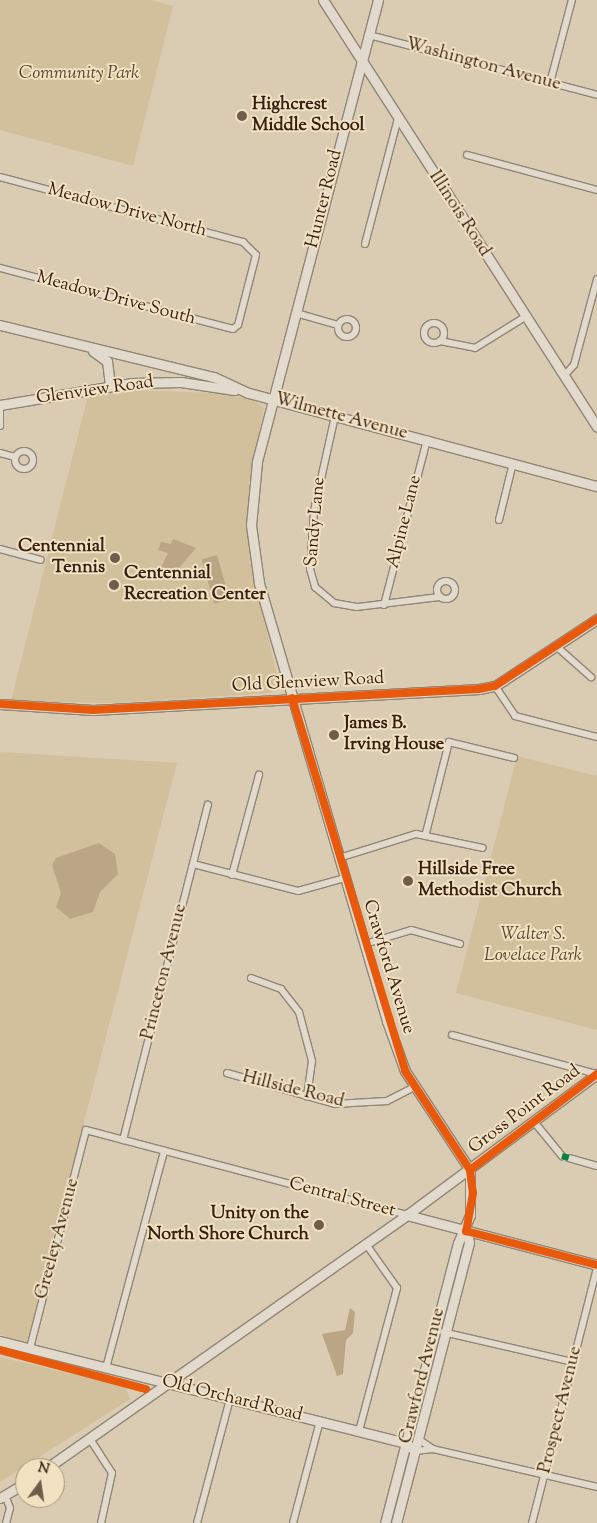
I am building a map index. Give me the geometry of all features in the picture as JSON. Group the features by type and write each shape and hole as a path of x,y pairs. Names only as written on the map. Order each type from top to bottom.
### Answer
{"main road":[{"name":"Illinois Road","path":"323,0 597,427"},
{"name":"Hunter Road","path":"273,399 378,0"},
{"name":"Wilmette Avenue","path":"0,325 86,348 214,377 249,393 597,486"},
{"name":"Wilmette Avenue","path":"86,348 107,361 110,385"},
{"name":"Glenview Road","path":"0,405 110,385 180,382 249,393"},
{"name":"Crawford Avenue","path":"273,399 257,462 251,525 259,584 339,858 405,1071 470,1170 473,1193 466,1231 458,1243 385,1523"},
{"name":"Old Glenview Road","path":"0,704 93,710 495,686 597,619"},
{"name":"Gross Point Road","path":"62,1458 407,1216 535,1123 597,1074"},
{"name":"Central Street","path":"407,1216 597,1266"},
{"name":"Crawford Avenue","path":"396,1523 469,1242 466,1231"},
{"name":"Old Orchard Road","path":"0,1341 406,1443 415,1450"},
{"name":"Old Orchard Road","path":"406,1443 418,1440"},
{"path":"3,1497 15,1489"}],"street":[{"path":"550,83 572,0"},
{"name":"Washington Avenue","path":"369,35 597,95"},
{"path":"365,244 398,118"},
{"path":"467,155 597,190"},
{"name":"Meadow Drive North","path":"0,177 253,248 253,269 238,325 233,329"},
{"name":"Meadow Drive South","path":"0,268 233,329"},
{"path":"564,376 574,365 597,279"},
{"path":"296,313 338,325"},
{"path":"440,341 476,348 525,317"},
{"path":"0,405 0,426"},
{"name":"Sandy Lane","path":"334,416 318,482 312,579 320,594 334,603 357,607 440,597"},
{"name":"Alpine Lane","path":"384,605 427,440"},
{"path":"0,454 15,457"},
{"path":"499,520 513,463"},
{"path":"0,549 41,560"},
{"path":"556,646 591,677"},
{"path":"495,686 515,716 597,737"},
{"path":"426,833 449,742 514,758"},
{"path":"232,875 259,775"},
{"name":"Princeton Avenue","path":"123,1140 208,805"},
{"path":"339,858 426,833 482,848"},
{"path":"193,864 298,891 345,878"},
{"path":"365,944 411,930 460,944"},
{"path":"251,978 281,989 299,1012 312,1061 307,1096"},
{"path":"452,1035 597,1074"},
{"name":"Hillside Road","path":"227,1073 307,1096 360,1105 387,1101 415,1087"},
{"path":"535,1123 566,1157 597,1166"},
{"name":"Central Street","path":"86,1130 407,1216"},
{"name":"Greeley Avenue","path":"30,1348 86,1130"},
{"path":"106,1368 164,1151"},
{"path":"359,1431 397,1288 366,1244"},
{"name":"Prospect Avenue","path":"532,1523 597,1266"},
{"path":"434,1331 573,1362"},
{"path":"197,1523 230,1399"},
{"path":"294,1523 320,1421"},
{"path":"90,1439 112,1473 101,1523"},
{"path":"418,1440 433,1449"},
{"path":"415,1450 433,1449 597,1487"},
{"path":"3,1497 10,1508 6,1523"}],"green space":[{"name":"Community Park","path":"0,0 151,0 173,6 133,166 0,130"},
{"path":"136,390 216,393 252,399 264,408 249,483 248,533 250,561 280,687 270,693 115,703 11,701 88,395"},
{"path":"0,752 177,763 27,1342 0,1335"},
{"name":"Walter S. Lovelace Park","path":"517,756 597,776 597,1030 456,993"},
{"path":"0,1357 125,1387 130,1399 38,1458 15,1458 15,1472 0,1482"}],"shaded area":[{"path":"173,539 196,548 178,569 159,572 168,553 158,550 161,542 171,544"},
{"path":"217,555 230,599 214,604 202,559"},
{"path":"99,843 115,854 118,874 100,892 93,912 70,919 56,907 61,893 52,865 56,858"},
{"path":"350,1308 355,1312 353,1333 346,1340 343,1374 337,1376 322,1334 345,1330"}],"marked path":[{"path":"562,1156 569,1158"}],"cycle path":[{"path":"0,704 93,710 479,689 495,686 597,619"},
{"path":"292,698 405,1071 470,1170 473,1193 466,1231 597,1265"},
{"path":"470,1170 597,1074"},
{"path":"0,1350 146,1389"}],"place":[{"name":"Highcrest Middle School","path":"242,116"},
{"name":"Centennial Tennis","path":"115,558"},
{"name":"Centennial Recreation Center","path":"114,585"},
{"name":"James B. Irving House","path":"334,735"},
{"name":"Hillside Free Methodist Church","path":"408,881"},
{"name":"Unity on the North Shore Church","path":"319,1225"}]}
